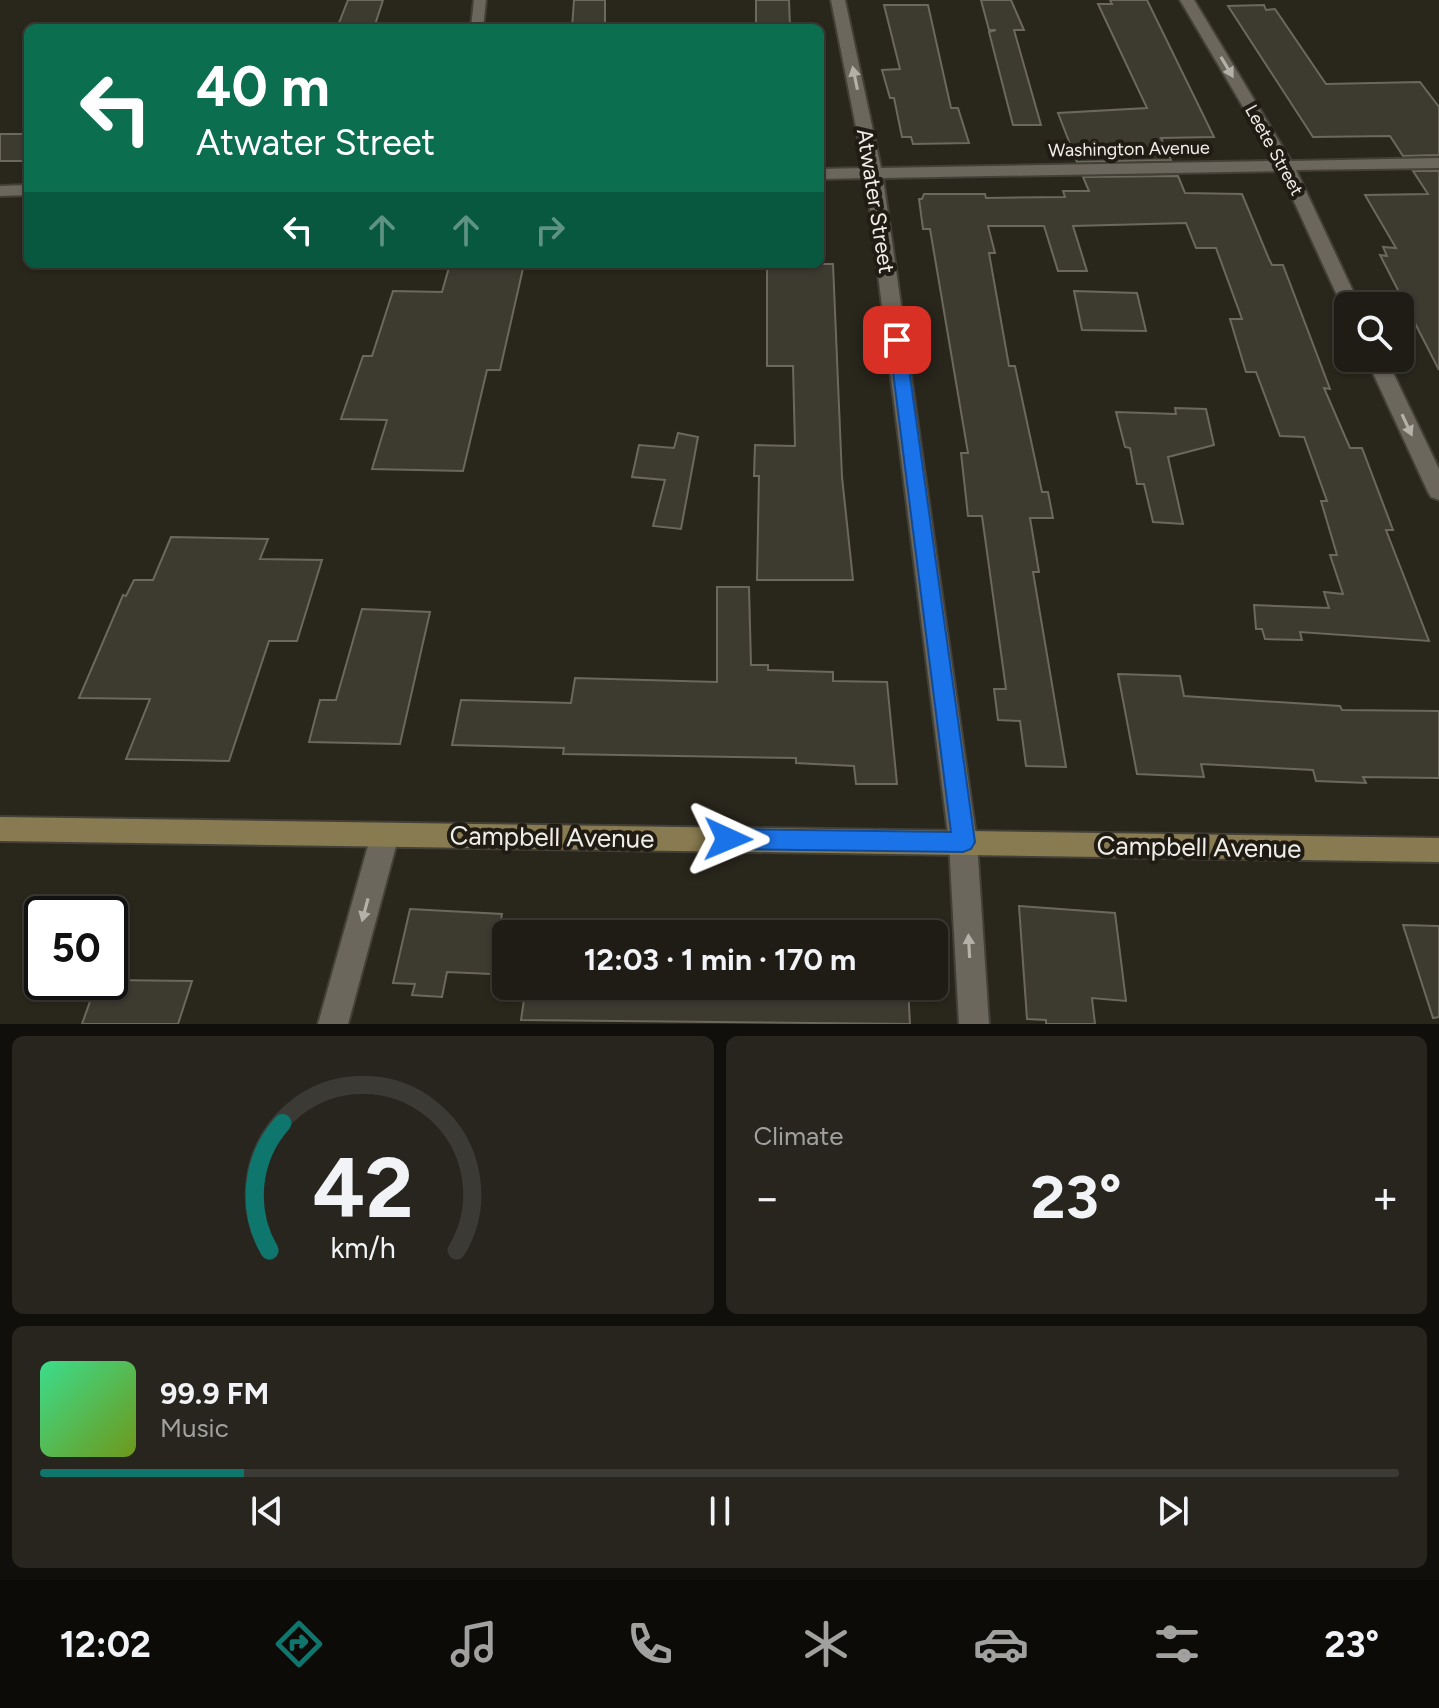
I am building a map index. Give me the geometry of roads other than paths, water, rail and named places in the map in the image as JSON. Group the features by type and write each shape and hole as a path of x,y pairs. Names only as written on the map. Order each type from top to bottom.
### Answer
{"main road":[{"name":"Campbell Avenue","path":"0,829 1439,850"}],"street":[{"name":"Atwater Street","path":"838,0 874,173 963,842 974,1024"},
{"name":"Leete Street","path":"1187,0 1286,166 1344,292"},
{"name":"Washington Avenue","path":"824,174 1439,163"},
{"path":"0,191 24,190"},
{"path":"1383,372 1439,492"},
{"path":"333,1024 385,835"}],"lane":[{"path":"477,24 480,0"}]}
